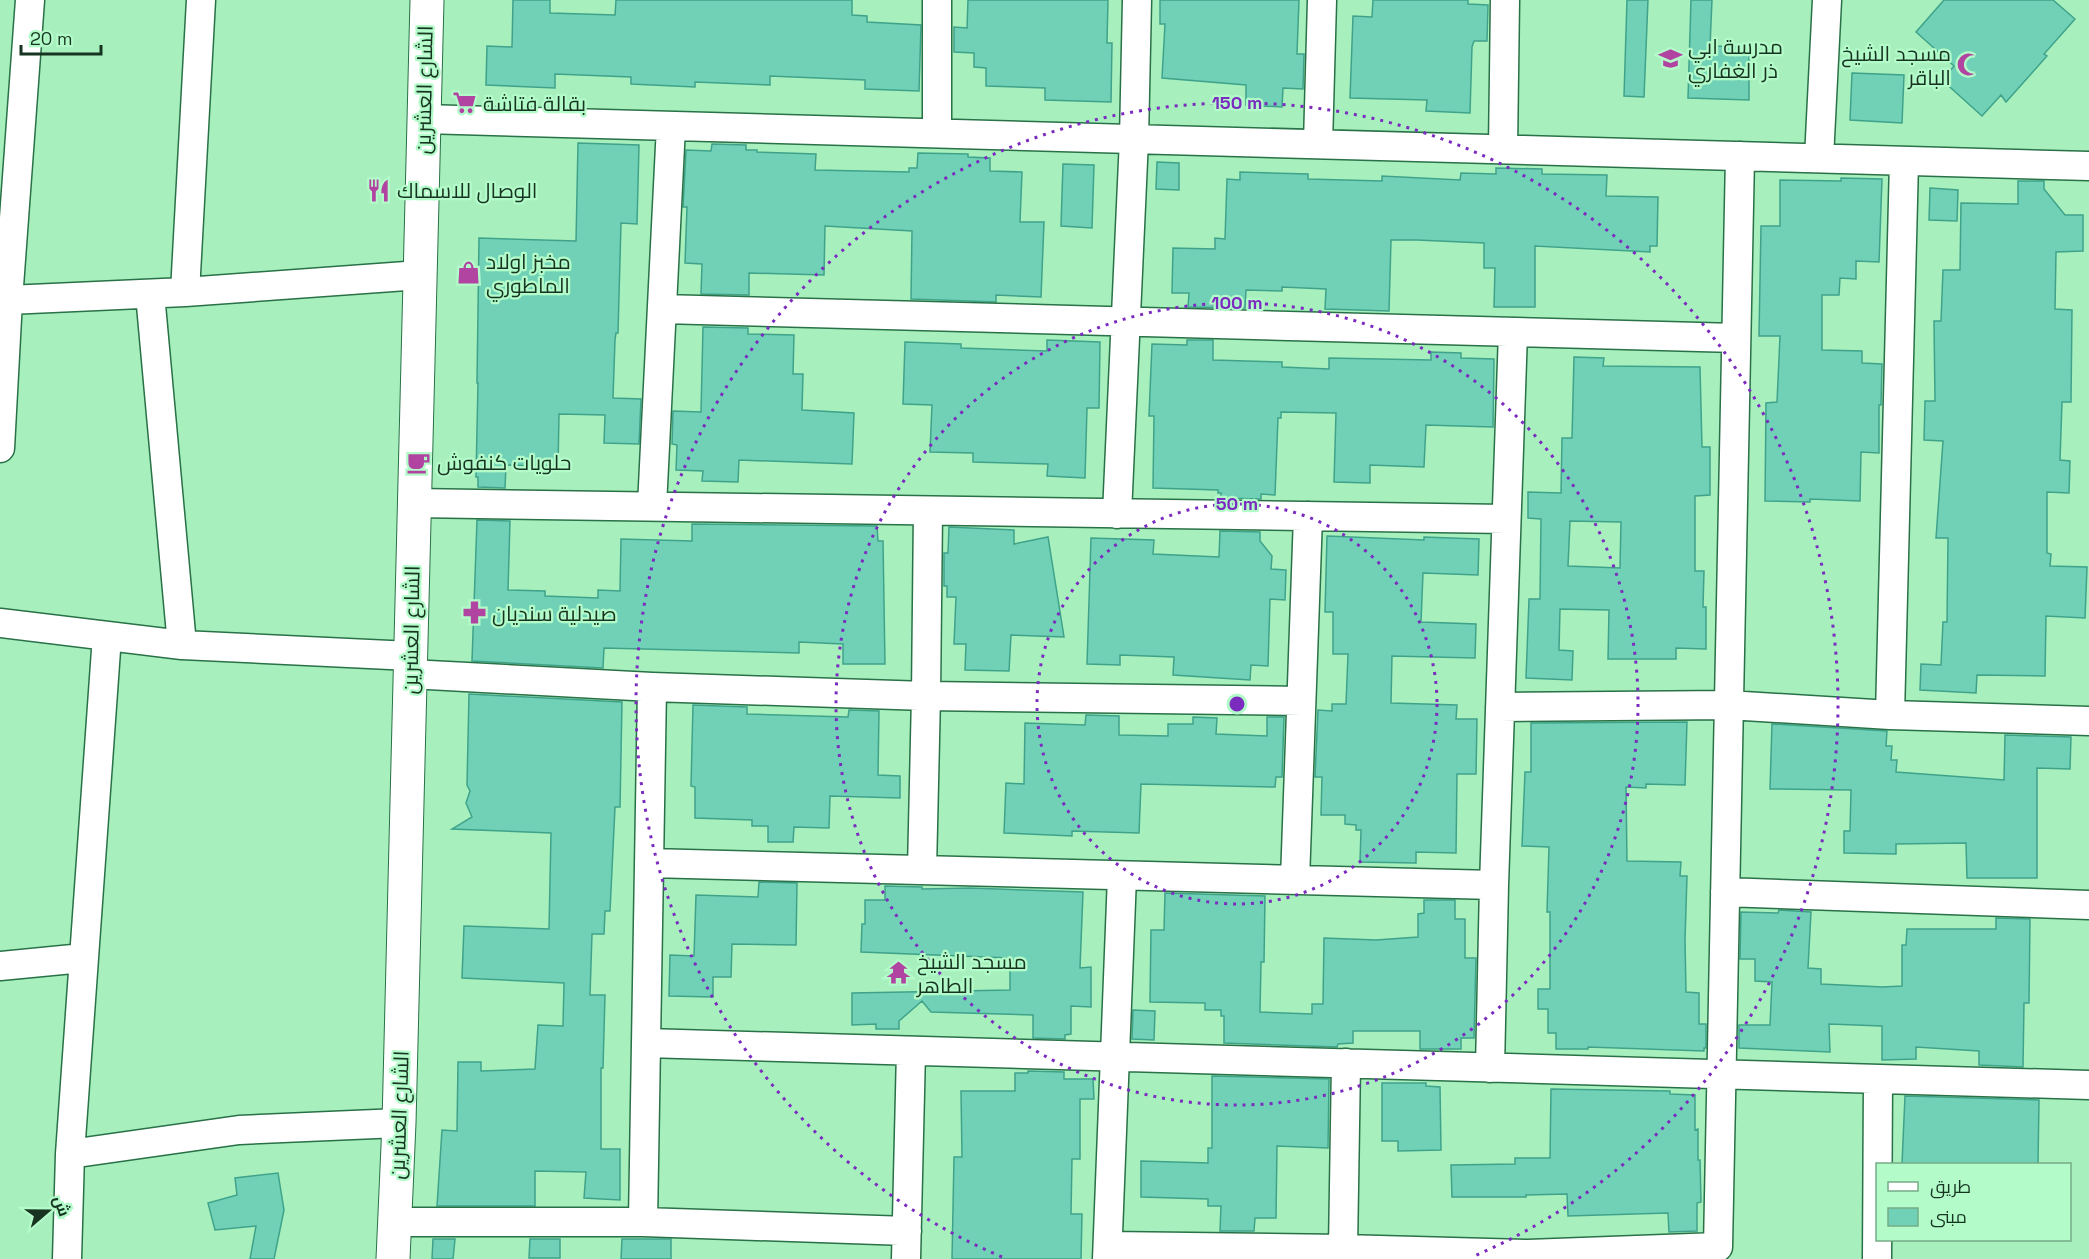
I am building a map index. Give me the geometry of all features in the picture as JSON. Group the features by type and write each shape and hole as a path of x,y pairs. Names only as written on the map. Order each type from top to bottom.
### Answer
{"street":[{"path":"0,448 8,300 30,0"},
{"path":"185,292 201,0"},
{"name":"الشارع العشرين","path":"393,1259 399,1123 427,0"},
{"path":"937,0 937,133"},
{"path":"1117,514 1134,139 1137,0"},
{"path":"1318,144 1322,0"},
{"path":"1503,149 1504,0"},
{"path":"1819,158 1827,0"},
{"path":"423,119 2089,166"},
{"path":"652,506 670,126"},
{"path":"1122,876 1107,1253 1343,1249 1528,1254 1718,1247 1740,156"},
{"path":"1890,715 1904,160"},
{"path":"8,300 185,292 420,275"},
{"path":"150,294 182,645"},
{"path":"662,309 1736,338"},
{"path":"1490,1068 1513,332"},
{"path":"414,503 1506,519"},
{"path":"922,870 928,511"},
{"path":"1295,880 1308,516"},
{"path":"0,623 182,645 652,687 926,696 1301,701"},
{"path":"67,1259 70,1154 107,636"},
{"path":"643,1222 652,687"},
{"path":"1500,707 1728,705 1890,715 2089,721"},
{"path":"649,863 1494,885"},
{"path":"1725,892 2089,904"},
{"path":"0,966 83,958"},
{"path":"646,1043 2089,1085"},
{"path":"906,1259 912,1051"},
{"path":"1343,1249 1346,1064"},
{"path":"1878,1079 1878,1163"},
{"path":"70,1154 238,1130 399,1123"},
{"path":"396,1222 643,1222 907,1231"},
{"path":"1877,1241 1877,1259"}],"building":[{"path":"513,0 550,0 550,13 615,15 616,0 852,0 852,15 867,16 867,22 921,25 919,91 865,89 865,80 770,76 770,85 695,82 695,87 631,84 631,77 555,74 555,88 486,85 487,46 512,47"},
{"path":"968,0 1108,0 1107,43 1112,43 1111,102 1045,100 1045,88 986,86 986,68 974,67 974,53 954,52 954,27 967,28"},
{"path":"1160,0 1299,0 1297,54 1304,54 1303,89 1283,88 1282,107 1246,105 1246,85 1162,78 1165,24 1160,24"},
{"path":"1373,0 1468,0 1468,4 1488,5 1487,41 1474,41 1472,47 1470,113 1426,111 1427,100 1350,98 1353,16 1372,17"},
{"path":"1627,0 1648,0 1644,97 1624,96"},
{"path":"1691,0 1712,0 1710,46 1749,47 1749,100 1688,98"},
{"path":"1944,0 2053,0 2075,19 2044,54 2047,56 2006,102 2001,95 1982,116 1942,80 1954,66 1916,32"},
{"path":"1852,73 1904,75 1902,123 1850,120"},
{"path":"578,143 639,145 637,224 621,223 618,333 616,333 615,340 613,398 641,399 639,444 604,443 605,415 559,414 558,467 506,465 505,488 478,487 478,477 476,477 479,238 576,241"},
{"path":"712,144 746,145 746,150 757,150 757,152 816,154 815,170 909,172 909,168 917,168 918,153 968,154 968,157 990,158 990,171 1022,172 1020,222 1044,222 1041,297 996,295 996,302 911,299 912,231 825,226 824,275 749,273 749,295 701,294 702,264 685,263 687,207 683,207 686,150 711,151"},
{"path":"1157,162 1179,163 1179,190 1156,189"},
{"path":"1063,164 1094,165 1092,228 1061,226"},
{"path":"1496,168 1542,169 1542,174 1607,175 1606,196 1658,197 1657,246 1650,246 1650,252 1535,246 1535,307 1494,307 1495,268 1484,268 1484,243 1417,240 1391,240 1389,311 1325,309 1326,289 1282,287 1282,291 1246,290 1245,308 1188,307 1189,293 1172,293 1173,248 1215,249 1215,238 1225,239 1227,179 1240,180 1240,172 1308,174 1308,179 1382,181 1382,176 1460,180 1461,173 1496,174"},
{"path":"1841,178 1882,179 1879,262 1856,261 1856,279 1840,278 1839,295 1822,295 1822,350 1862,351 1862,363 1882,364 1879,453 1861,452 1860,501 1810,499 1810,502 1765,501 1766,403 1777,402 1780,336 1759,336 1761,226 1780,226 1780,180 1841,181"},
{"path":"2018,181 2044,181 2044,189 2065,215 2083,215 2083,251 2056,252 2055,309 2072,310 2071,402 2062,402 2060,460 2070,461 2069,493 2047,492 2047,553 2051,554 2050,566 2087,567 2085,618 2046,616 2045,676 1977,675 1976,693 1920,690 1921,664 1941,665 1943,622 1947,622 1948,538 1936,538 1943,441 1924,440 1925,401 1935,401 1934,321 1941,321 1943,270 1960,270 1961,203 2018,204"},
{"path":"1930,188 1958,190 1957,221 1929,220"},
{"path":"703,327 748,328 748,334 794,335 793,374 803,374 802,410 854,413 852,464 739,460 738,482 702,481 703,471 676,470 677,445 672,444 673,411 701,412"},
{"path":"1047,340 1100,342 1099,408 1087,408 1085,478 1047,476 1048,464 973,462 973,453 930,452 932,405 903,404 905,342 961,344 961,348 1047,351"},
{"path":"1187,340 1213,340 1213,360 1282,362 1282,367 1329,369 1329,358 1431,360 1431,352 1461,353 1461,358 1494,359 1493,427 1426,425 1424,467 1370,465 1370,483 1334,482 1336,413 1281,412 1281,418 1278,418 1275,495 1261,494 1261,499 1221,498 1218,490 1153,488 1154,416 1149,416 1152,344 1187,345"},
{"path":"1574,357 1604,358 1603,366 1700,367 1702,447 1710,447 1710,495 1695,496 1695,571 1704,571 1703,607 1706,607 1706,649 1676,648 1676,659 1608,659 1609,610 1560,609 1559,650 1573,651 1572,680 1526,678 1529,599 1540,599 1541,519 1528,518 1528,492 1561,493 1562,438 1572,438","holes":["1570,521 1621,522 1620,568 1568,566"]},
{"path":"477,520 510,521 508,590 545,591 545,596 598,598 598,590 620,591 621,539 692,541 692,524 877,526 878,541 883,541 885,664 843,664 843,644 799,642 799,653 604,648 603,668 472,661"},
{"path":"949,527 1014,530 1014,544 1048,537 1064,637 1011,635 1009,671 965,670 966,644 954,644 956,597 947,597 947,586 944,586 944,553 948,553"},
{"path":"1220,531 1260,532 1260,541 1272,556 1271,569 1286,570 1285,600 1270,599 1268,666 1251,665 1250,680 1173,675 1174,657 1120,655 1120,665 1087,664 1091,538 1154,540 1153,554 1219,557"},
{"path":"1327,536 1424,540 1424,537 1479,539 1478,575 1423,573 1421,622 1476,624 1475,658 1392,656 1391,703 1457,705 1456,719 1477,719 1476,774 1457,774 1456,853 1416,852 1416,863 1360,862 1361,830 1356,830 1356,825 1345,824 1345,815 1321,815 1322,777 1315,777 1318,710 1332,711 1332,704 1346,704 1348,654 1333,654 1333,612 1325,612"},
{"path":"469,694 622,702 620,807 615,807 610,911 605,911 604,934 592,934 590,995 605,995 603,1068 601,1068 601,1149 620,1149 620,1200 584,1198 586,1172 535,1171 535,1206 437,1206 442,1130 457,1131 458,1062 481,1062 481,1071 535,1069 538,1025 563,1026 564,983 462,978 464,926 549,929 551,833 452,829 472,817 466,803 470,791 467,785"},
{"path":"693,705 747,707 747,714 848,717 849,710 879,711 878,775 900,776 900,798 830,796 829,828 794,827 793,842 768,842 768,826 752,826 752,820 695,818 695,787 691,786"},
{"path":"1086,715 1119,716 1119,735 1168,736 1168,724 1193,724 1193,717 1217,718 1216,734 1267,736 1267,717 1284,717 1282,777 1276,777 1275,787 1141,784 1139,833 1072,831 1072,836 1004,833 1006,783 1024,784 1025,723 1085,725"},
{"path":"1687,722 1685,785 1646,784 1646,788 1626,787 1627,861 1681,862 1680,876 1687,876 1686,992 1699,993 1699,1024 1706,1024 1706,1048 1704,1051 1588,1047 1588,1049 1556,1049 1556,1033 1548,1033 1548,1009 1538,1009 1538,989 1550,989 1550,912 1547,912 1549,847 1522,846 1525,772 1531,772 1531,723"},
{"path":"1772,724 1887,731 1886,746 1892,746 1891,760 1897,760 1896,772 2004,780 2005,735 2071,737 2070,769 2037,768 2037,878 1967,878 1966,843 1896,844 1896,854 1844,853 1844,831 1850,831 1851,790 1770,789"},
{"path":"759,882 797,883 796,945 732,944 731,977 713,977 713,997 669,996 670,955 694,956 696,895 758,897"},
{"path":"885,886 922,887 922,889 970,888 1083,892 1080,968 1091,967 1091,1007 1071,1006 1071,1034 1065,1035 1065,1039 1033,1038 1033,1015 931,1012 922,1001 899,1021 899,1029 876,1029 876,1024 852,1025 852,993 1010,990 1010,958 861,952 862,924 865,924 865,900 885,900"},
{"path":"1165,893 1265,896 1264,962 1261,962 1260,1012 1312,1014 1312,1004 1323,1004 1324,938 1376,940 1418,937 1418,914 1424,913 1424,900 1455,900 1455,919 1465,919 1465,958 1476,958 1474,1038 1461,1038 1461,1049 1420,1049 1420,1031 1353,1031 1353,1043 1338,1044 1337,1047 1224,1043 1224,1016 1221,1016 1221,1010 1205,1010 1205,1003 1150,1002 1151,930 1164,930"},
{"path":"1779,910 1811,912 1808,968 1821,969 1821,984 1883,987 1902,986 1902,945 1906,945 1907,929 1996,929 1996,918 2030,919 2029,1003 2024,1003 2023,1067 1979,1065 1979,1051 1916,1047 1916,1059 1882,1060 1882,1026 1829,1024 1830,1052 1739,1048 1739,1025 1770,1025 1772,982 1755,981 1755,959 1740,959 1741,912 1778,913"},
{"path":"1133,1010 1155,1011 1154,1040 1132,1039"},
{"path":"1028,1071 1064,1072 1064,1079 1093,1079 1094,1099 1080,1099 1080,1159 1072,1159 1071,1214 1082,1214 1081,1259 952,1259 954,1157 962,1157 961,1091 1015,1091 1015,1073 1028,1073"},
{"path":"1212,1076 1329,1079 1328,1148 1277,1146 1276,1218 1255,1218 1254,1231 1220,1231 1221,1206 1208,1206 1208,1199 1141,1197 1141,1161 1208,1163 1208,1148 1212,1148"},
{"path":"1382,1083 1426,1083 1426,1086 1440,1087 1441,1150 1398,1151 1398,1141 1382,1141"},
{"path":"1551,1089 1670,1091 1670,1094 1695,1095 1695,1130 1698,1129 1701,1202 1697,1203 1697,1231 1669,1232 1668,1213 1568,1216 1567,1194 1526,1195 1526,1197 1452,1197 1451,1165 1515,1164 1515,1158 1550,1158"},
{"path":"1905,1096 2039,1100 2038,1163 1902,1163"},
{"path":"278,1173 284,1210 274,1259 250,1259 256,1226 215,1230 208,1203 237,1195 235,1178"},
{"path":"433,1239 455,1239 453,1259 432,1259"},
{"path":"530,1239 560,1239 560,1258 529,1258"},
{"path":"622,1239 671,1239 671,1259 621,1259"}],"place":[{"name":"مدرسة ابي ذر الغفاري","path":"1670,58"},
{"name":"مسجد الشيخ الباقر","path":"1969,65"},
{"name":"بقالة فتاشة","path":"465,103"},
{"name":"الوصال للاسماك","path":"379,190"},
{"name":"مخبز اولاد الماطوري","path":"468,273"},
{"name":"حلويات كنفوش","path":"419,462"},
{"name":"صيدلية سنديان","path":"474,613"},
{"name":"مسجد الشيخ الطاهر","path":"899,973"}]}
